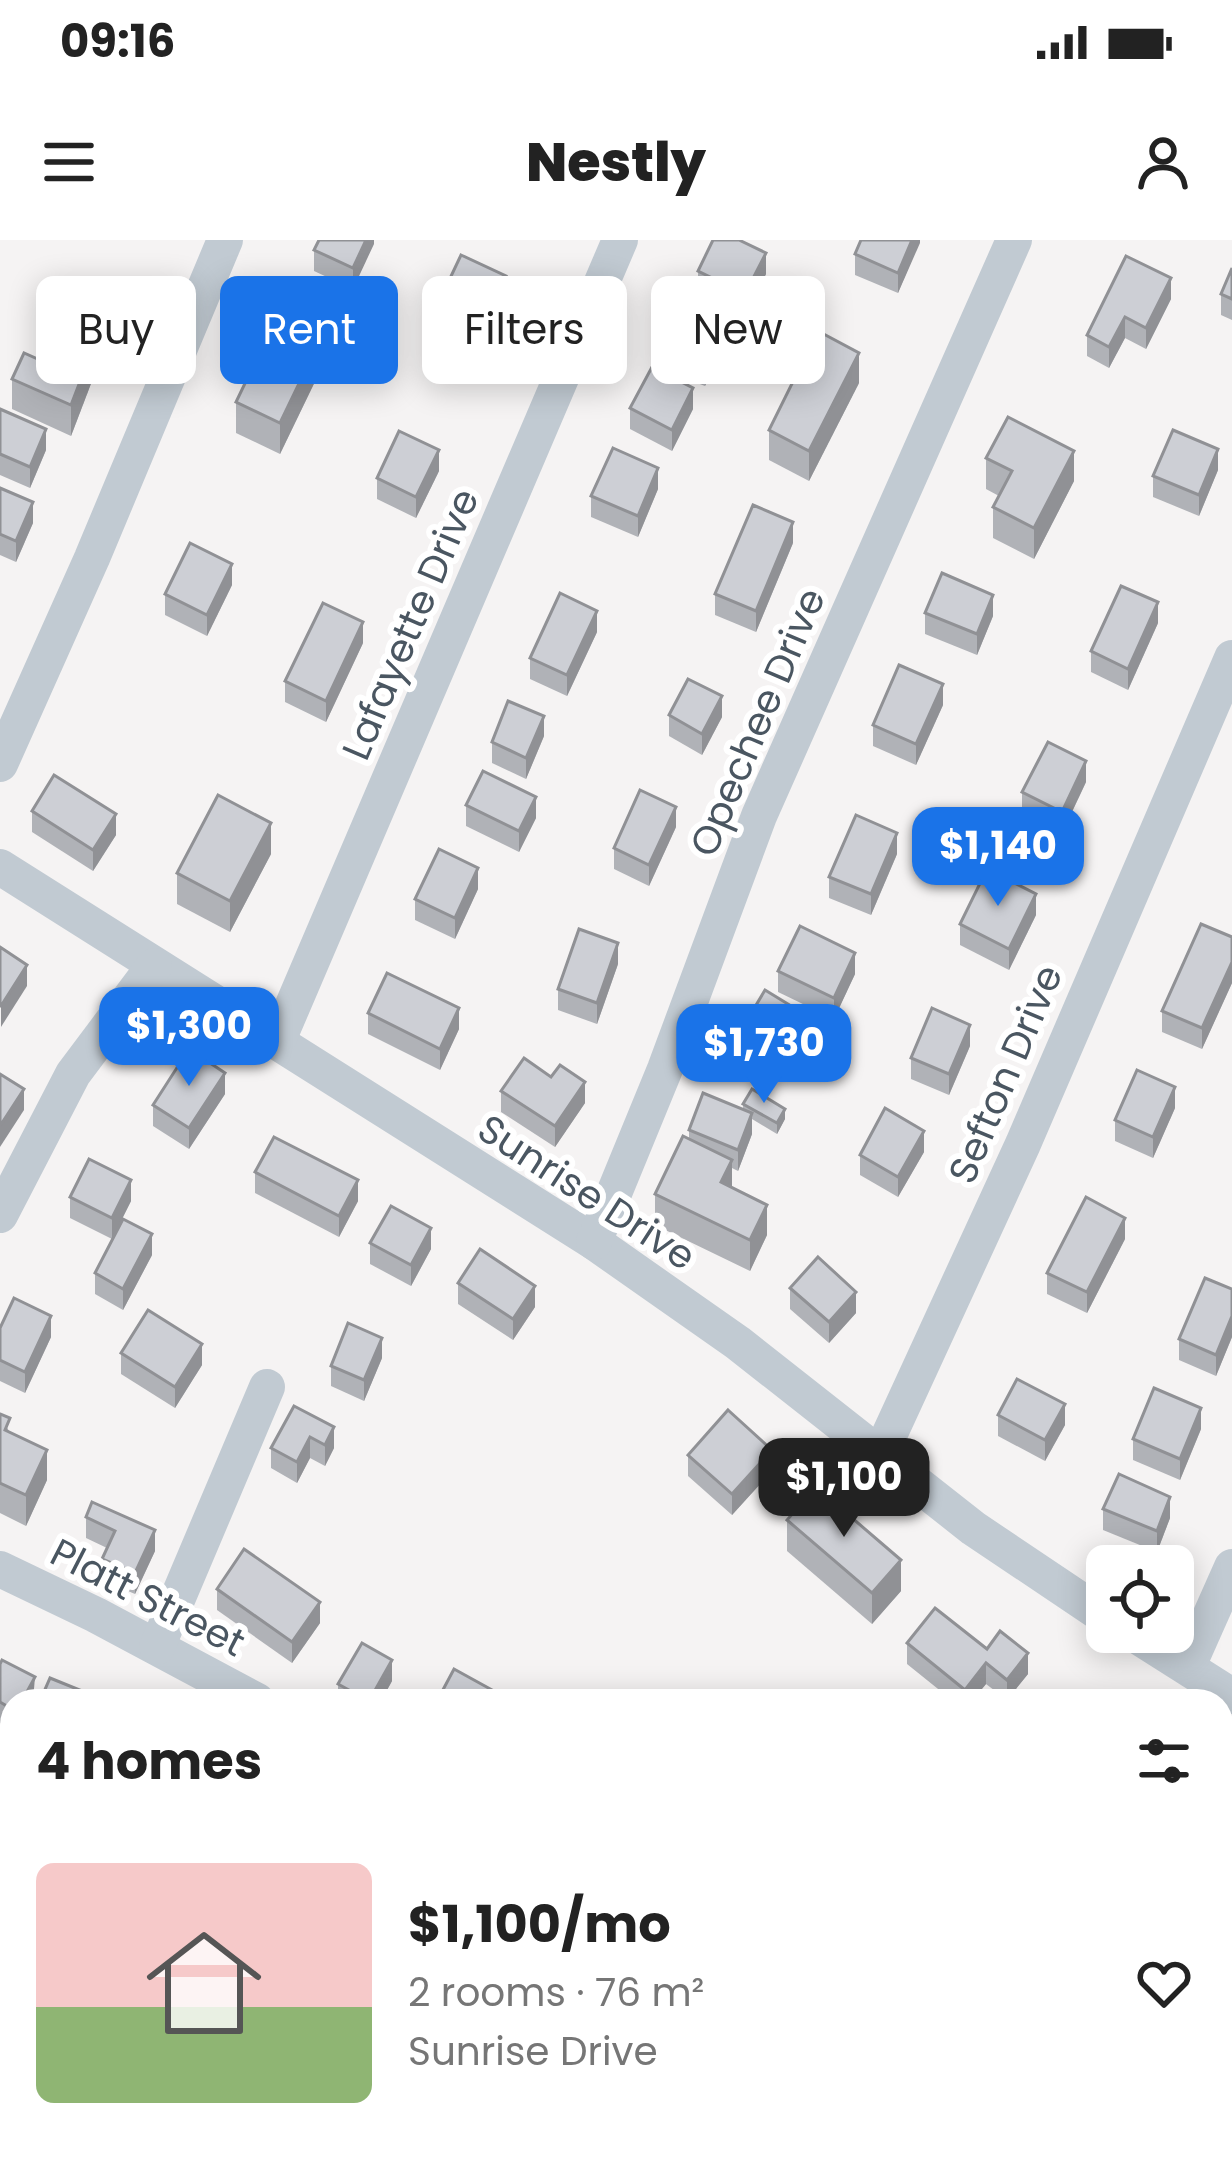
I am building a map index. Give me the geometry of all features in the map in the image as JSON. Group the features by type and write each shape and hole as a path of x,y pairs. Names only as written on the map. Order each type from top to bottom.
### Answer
{"street":[{"path":"0,764 225,240"},
{"name":"Lafayette Drive","path":"278,1040 620,240"},
{"name":"Opechee Drive","path":"594,1242 665,1069 759,816 1014,240"},
{"name":"Sefton Drive","path":"880,1455 1023,1144 1232,658"},
{"name":"Sunrise Drive","path":"0,867 594,1242 738,1343 973,1528 1086,1604"},
{"path":"0,1215 73,1074 154,966"},
{"path":"157,1647 267,1387"},
{"path":"1188,1666 1232,1567"},
{"name":"Platt Street","path":"0,1569 235,1689"},
{"path":"1166,1653 1222,1689"}],"building":[{"path":"319,240 366,240 353,268 314,250"},
{"path":"713,240 739,240 766,253 754,276 708,276 698,271"},
{"path":"861,240 912,240 898,273 855,254"},
{"path":"461,255 506,276 451,276"},
{"path":"1126,256 1171,278 1146,328 1125,317 1109,347 1087,335"},
{"path":"1232,268 1232,299 1221,294"},
{"path":"825,335 859,353 809,451 769,430 792,384 825,384"},
{"path":"24,353 36,358 36,384 79,384 71,405 12,379"},
{"path":"651,369 651,384 693,388 672,430 630,408"},
{"path":"245,384 299,384 280,423 236,402"},
{"path":"0,409 46,429 30,467 0,454"},
{"path":"1008,417 1074,451 1034,528 993,507 1012,471 986,458"},
{"path":"1173,430 1218,449 1199,495 1153,476"},
{"path":"399,431 439,450 416,497 377,478"},
{"path":"613,448 658,468 638,516 591,496"},
{"path":"0,488 33,502 16,541 0,534"},
{"path":"753,505 793,522 756,611 715,594"},
{"path":"190,543 232,564 207,615 165,594"},
{"path":"942,573 993,595 977,634 925,613"},
{"path":"1121,586 1158,602 1128,669 1091,651"},
{"path":"560,593 597,611 567,675 530,658"},
{"path":"323,603 363,622 326,701 285,681"},
{"path":"899,665 943,684 916,744 873,725"},
{"path":"688,679 722,696 702,734 669,715"},
{"path":"508,701 544,716 526,758 492,742"},
{"path":"1048,742 1086,761 1062,812 1022,792"},
{"path":"483,771 536,797 519,831 466,805"},
{"path":"54,775 116,814 93,850 32,811"},
{"path":"640,790 676,807 649,865 614,848"},
{"path":"218,795 271,823 230,901 177,873"},
{"path":"856,815 897,833 871,894 829,877"},
{"path":"439,849 478,868 455,918 415,899"},
{"path":"987,869 1036,894 1009,949 960,924"},
{"path":"1201,924 1232,937 1232,962 1202,1028 1162,1011"},
{"path":"800,926 855,953 834,998 778,971"},
{"path":"579,929 618,943 597,1003 558,989"},
{"path":"0,947 27,965 1,1006 0,1006"},
{"path":"387,973 459,1008 440,1049 368,1013"},
{"path":"765,990 801,1012 766,1071 730,1049"},
{"path":"932,1008 970,1025 949,1074 911,1058"},
{"path":"189,1049 225,1073 189,1128 153,1105"},
{"path":"524,1058 551,1077 560,1065 585,1082 555,1126 501,1091"},
{"path":"1137,1070 1175,1087 1153,1137 1115,1120"},
{"path":"0,1074 24,1089 0,1126"},
{"path":"752,1089 785,1109 777,1123 743,1104"},
{"path":"703,1093 752,1113 738,1150 689,1130"},
{"path":"885,1108 924,1131 898,1177 860,1155"},
{"path":"683,1136 732,1160 721,1182 767,1205 750,1240 655,1194"},
{"path":"274,1137 358,1180 339,1216 255,1172"},
{"path":"89,1159 131,1180 112,1218 70,1197"},
{"path":"1086,1197 1125,1218 1087,1292 1047,1273"},
{"path":"391,1206 431,1228 411,1265 370,1243"},
{"path":"123,1219 152,1234 123,1289 95,1273"},
{"path":"480,1249 535,1286 513,1319 458,1283"},
{"path":"818,1257 856,1292 829,1322 790,1288"},
{"path":"1205,1278 1232,1289 1232,1316 1216,1355 1179,1339"},
{"path":"14,1298 51,1316 25,1372 0,1360 0,1328"},
{"path":"148,1310 202,1344 175,1387 121,1353"},
{"path":"348,1323 382,1338 364,1380 331,1366"},
{"path":"1017,1379 1065,1404 1045,1440 998,1415"},
{"path":"1154,1388 1201,1408 1180,1459 1133,1439"},
{"path":"294,1406 334,1427 325,1445 310,1437 297,1462 271,1448"},
{"path":"728,1410 772,1450 732,1494 688,1455"},
{"path":"0,1414 10,1418 5,1430 47,1450 26,1495 0,1483"},
{"path":"1119,1474 1170,1497 1157,1531 1103,1509"},
{"path":"816,1487 901,1560 872,1593 787,1520"},
{"path":"92,1502 155,1530 135,1573 102,1559 115,1531 86,1517"},
{"path":"244,1549 320,1602 292,1642 217,1589"},
{"path":"935,1608 987,1649 1000,1631 1028,1653 1007,1680 986,1663 964,1689 907,1643"},
{"path":"362,1643 392,1660 376,1689 347,1689 338,1684"},
{"path":"2,1660 35,1677 28,1689 0,1689"},
{"path":"454,1669 490,1689 443,1689"},
{"path":"50,1678 77,1689 45,1689"}]}
